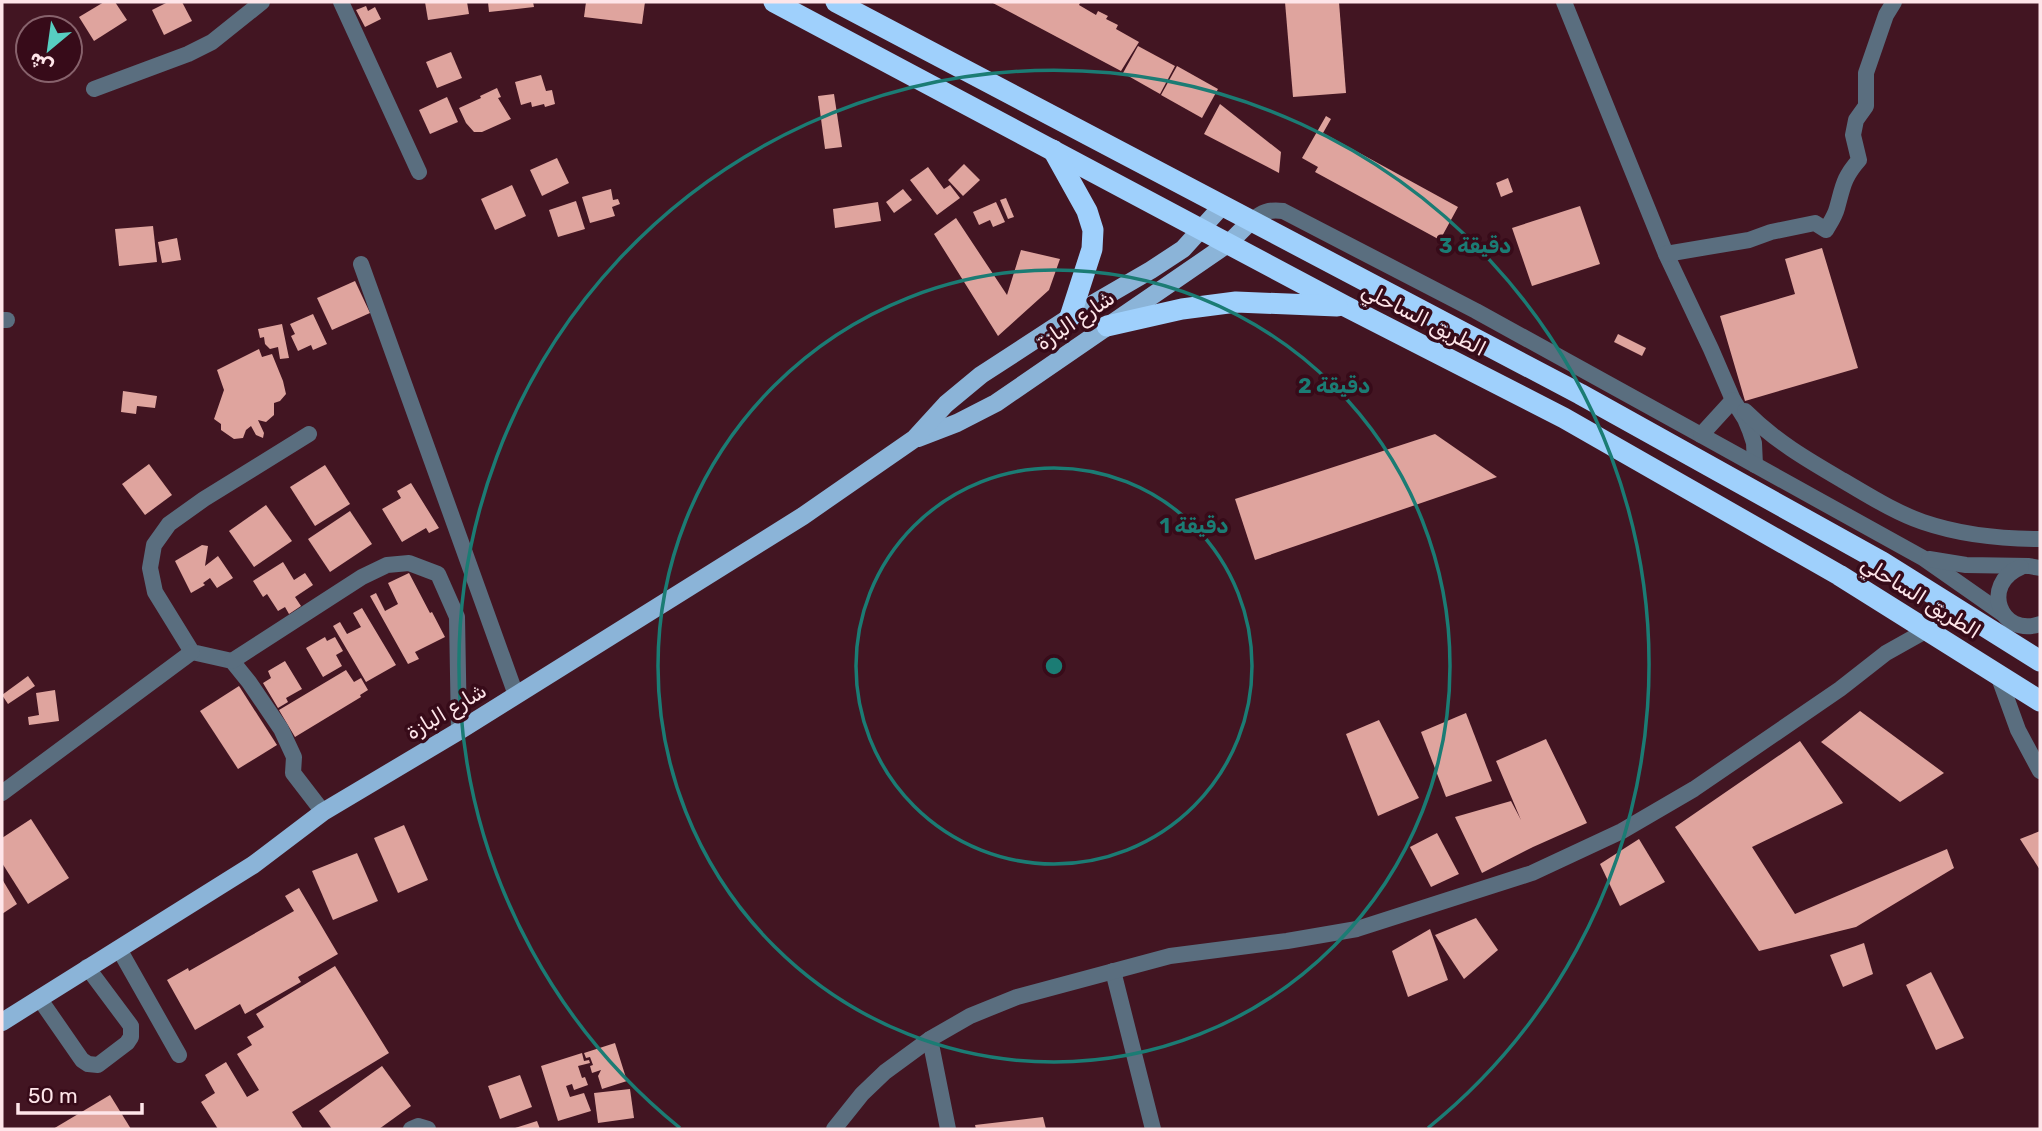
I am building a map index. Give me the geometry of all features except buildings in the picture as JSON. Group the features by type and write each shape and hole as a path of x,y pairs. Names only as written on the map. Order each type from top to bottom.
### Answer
{"highway":[{"name":"الطريق الساحلي","path":"774,2 1345,306 1564,418 1839,575 2040,701"},
{"name":"الطريق الساحلي","path":"836,2 1580,394 1882,562 2040,661"},
{"path":"1051,148 1087,211 1093,230 1092,249 1070,317"},
{"path":"1107,326 1182,309 1236,302 1345,306"}],"main road":[{"name":"شارع البازة","path":"2,1022 253,865 323,812 459,731 803,516 914,439 946,404 981,375 1070,317 1151,271 1183,248 1222,206"},
{"name":"شارع البازة","path":"914,439 957,423 996,402 1229,243 1251,221"}],"street":[{"path":"94,89 188,54 212,42 262,2"},
{"path":"341,2 419,172"},
{"path":"1564,2 1666,254 1733,400 1751,431 1755,465"},
{"path":"1666,254 1749,240 1771,232 1815,223 1826,230 1837,210 1839,193 1849,171 1860,160 1853,135 1856,120 1866,106 1866,73 1886,15 1894,2"},
{"path":"1251,221 1261,213 1283,211 1500,324 1923,558 2011,622 2028,627 2040,624"},
{"path":"361,264 516,695"},
{"path":"1701,435 1733,400"},
{"path":"1733,400 1773,437 1799,455 1890,507 1922,522 1983,536 2040,539"},
{"path":"309,434 204,499 169,524 154,545 150,568 155,592 192,652 232,661 249,681 281,729 294,757 293,773 323,812"},
{"path":"1923,558 1966,565 2032,565"},
{"path":"232,661 362,577 387,565 409,563 438,575 457,617 459,731"},
{"path":"2003,614 1998,600 2001,583 2013,570 2032,565"},
{"path":"834,1129 862,1094 930,1039 970,1016 1017,997 1170,956 1357,929 1532,873 1622,831 1694,789 1886,653 1927,630"},
{"path":"2,793 192,652"},
{"path":"1998,675 2018,730 2040,771"},
{"path":"118,949 179,1055"},
{"path":"39,998 82,1060 98,1065 127,1043 131,1037 131,1026 87,967"},
{"path":"1113,971 1153,1129"},
{"path":"930,1039 948,1129"},
{"path":"411,1129 418,1126 428,1129"}]}
